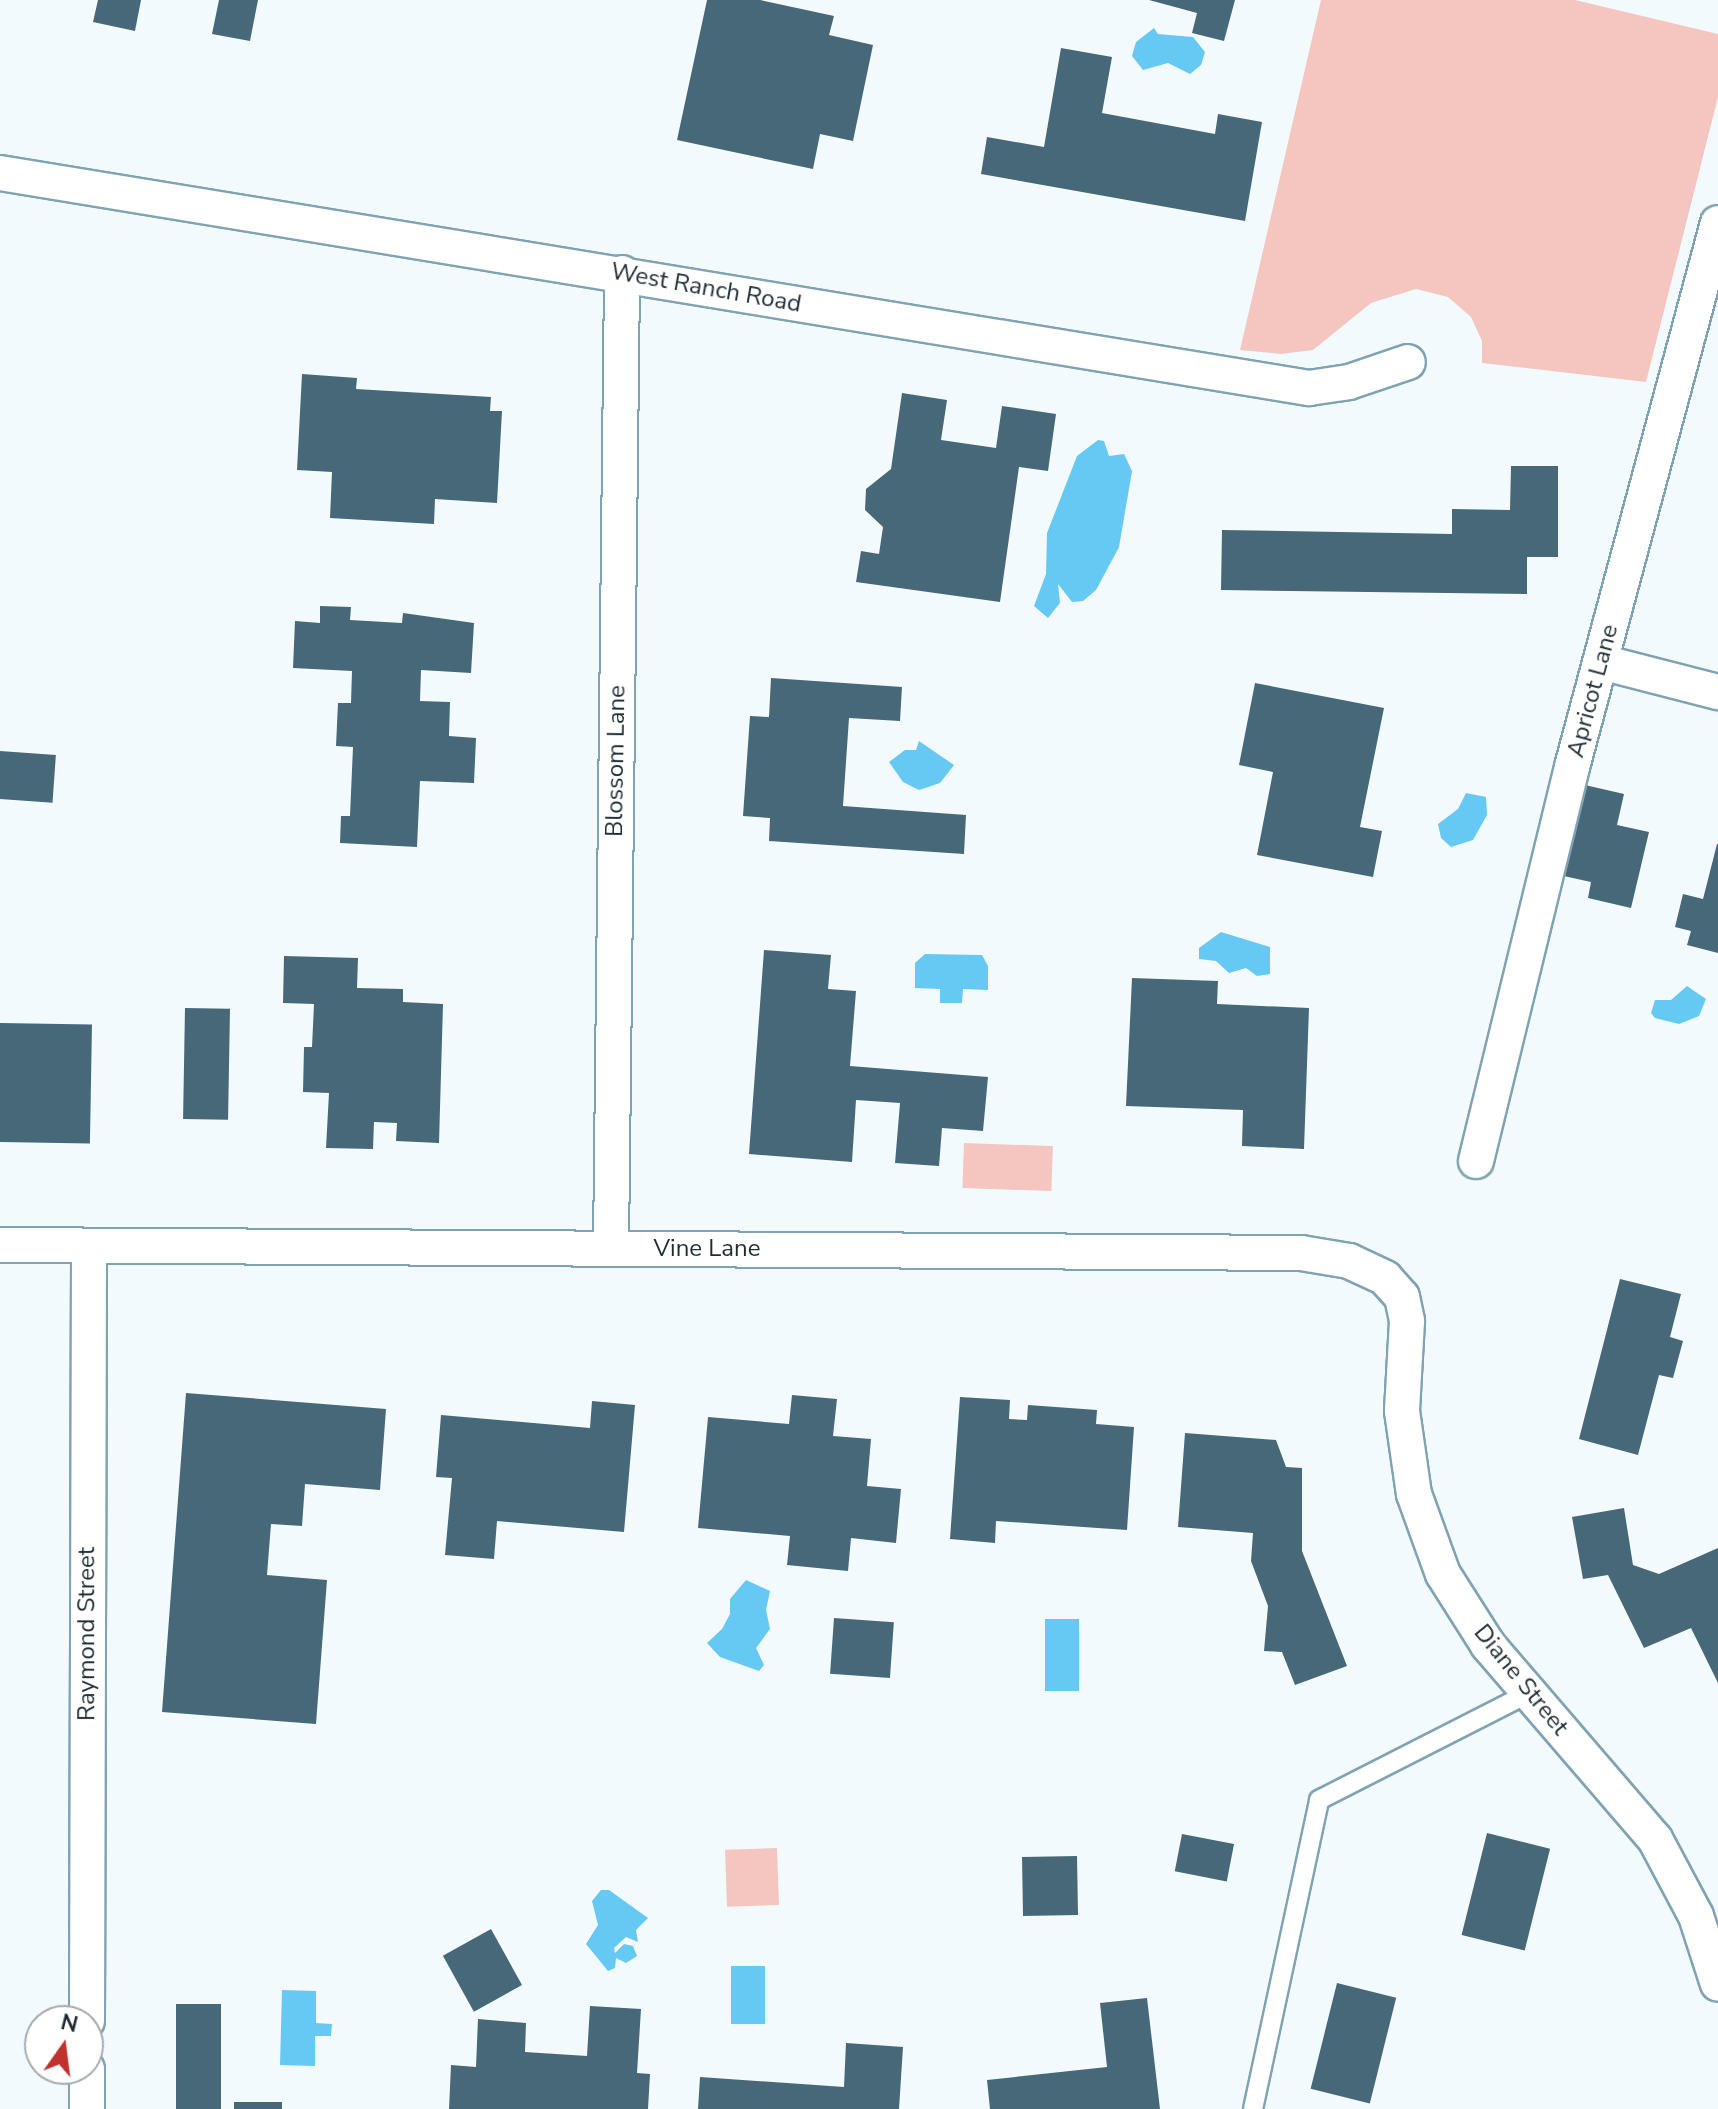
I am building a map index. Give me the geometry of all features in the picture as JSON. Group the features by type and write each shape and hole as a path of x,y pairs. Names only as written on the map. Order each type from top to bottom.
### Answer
{"street":[{"name":"West Ranch Road","path":"0,173 1309,388 1349,382 1408,362"},
{"name":"Apricot Lane","path":"1476,1161 1601,662 1718,223"},
{"name":"Blossom Lane","path":"611,1248 622,273"},
{"path":"1601,662 1718,692"},
{"name":"Vine Lane","path":"0,1245 1301,1253 1349,1261 1385,1278 1402,1297"},
{"name":"Raymond Street","path":"87,2005 89,1246"},
{"name":"Diane Street","path":"1402,1297 1407,1321 1402,1411 1414,1494 1443,1574 1488,1645 1655,1839 1696,1916 1718,1984"},
{"path":"87,2085 87,2109"}],"lane":[{"path":"1253,2109 1319,1800 1529,1693"}],"shaded area":[{"path":"1321,0 1575,0 1718,34 1718,97 1646,382 1482,363 1482,341 1471,317 1448,297 1416,289 1371,303 1313,350 1281,354 1240,350"},
{"path":"964,1143 1053,1146 1051,1191 962,1188"},
{"path":"777,1848 779,1905 727,1907 725,1850"}],"water":[{"path":"1154,28 1158,34 1193,37 1205,52 1201,65 1190,74 1168,63 1143,70 1132,56 1136,42"},
{"path":"1098,440 1104,441 1109,456 1124,454 1132,471 1119,547 1096,590 1083,601 1072,602 1058,584 1060,603 1048,618 1034,606 1046,574 1047,533 1077,456"},
{"path":"919,741 954,765 940,783 919,790 903,782 889,762 905,750 916,750"},
{"path":"1466,793 1486,797 1487,815 1473,840 1451,847 1441,838 1438,824 1458,809"},
{"path":"1221,932 1270,947 1270,974 1257,976 1246,968 1229,973 1216,961 1199,959 1199,948"},
{"path":"925,954 982,955 988,966 988,990 963,989 962,1003 940,1003 940,989 915,988 915,963"},
{"path":"1687,986 1706,999 1699,1016 1679,1024 1655,1018 1651,1013 1655,1000 1671,1000"},
{"path":"746,1580 770,1591 766,1610 770,1629 756,1648 764,1665 759,1671 720,1657 707,1643 722,1629 730,1614 730,1599"},
{"path":"1045,1619 1079,1619 1079,1691 1045,1691"},
{"path":"601,1890 609,1890 648,1918 636,1930 638,1942 626,1937 614,1948 615,1953 624,1944 633,1946 637,1956 626,1963 616,1958 615,1968 608,1971 586,1944 598,1925 592,1901"},
{"path":"731,1966 765,1966 765,2024 731,2024"},
{"path":"282,1990 316,1991 316,2023 332,2024 331,2036 315,2036 315,2066 280,2065"}],"building":[{"path":"98,0 141,0 135,31 93,22"},
{"path":"219,0 258,0 250,41 212,34"},
{"path":"707,0 760,0 834,16 829,35 873,45 853,141 820,134 813,169 677,140"},
{"path":"1149,0 1235,0 1224,41 1192,33 1197,13"},
{"path":"1061,48 1112,57 1102,113 1215,134 1218,114 1262,122 1245,221 981,174 987,137 1044,147"},
{"path":"302,374 357,378 356,389 491,397 490,411 502,411 497,503 435,499 434,524 330,518 332,472 297,470"},
{"path":"902,393 947,400 941,440 996,448 1002,406 1056,414 1048,471 1019,467 1000,602 856,582 861,551 879,554 883,527 865,510 866,489 891,469"},
{"path":"1511,466 1558,466 1558,557 1527,557 1527,594 1221,590 1222,530 1452,534 1452,509 1510,510"},
{"path":"320,606 351,607 350,620 402,623 403,613 474,623 471,673 421,670 420,701 450,702 449,736 476,738 474,783 420,781 417,847 340,843 341,816 350,816 353,747 336,746 338,703 351,703 352,671 293,668 295,621 320,623"},
{"path":"771,678 902,687 900,721 849,718 843,806 966,815 964,854 769,841 770,818 743,816 750,716 769,717"},
{"path":"1255,683 1384,708 1360,827 1382,831 1373,877 1257,855 1273,772 1239,765"},
{"path":"0,751 56,755 53,803 0,799"},
{"path":"1572,782 1624,794 1617,825 1649,832 1631,908 1588,898 1591,882 1550,873"},
{"path":"1717,844 1718,953 1687,945 1691,931 1675,927 1683,894 1703,899"},
{"path":"764,950 831,955 828,989 856,991 850,1066 988,1077 983,1131 942,1128 939,1166 895,1163 900,1103 856,1100 852,1162 749,1154"},
{"path":"284,956 358,958 357,988 403,989 403,1002 443,1004 439,1143 396,1141 397,1123 374,1122 373,1149 326,1148 329,1093 303,1092 304,1047 312,1047 314,1004 283,1003"},
{"path":"1132,978 1218,981 1217,1004 1309,1008 1304,1149 1242,1146 1243,1110 1126,1106"},
{"path":"185,1008 230,1009 228,1120 183,1119"},
{"path":"0,1023 92,1025 90,1144 0,1142"},
{"path":"1620,1279 1681,1294 1670,1337 1683,1341 1673,1378 1659,1375 1638,1455 1579,1439"},
{"path":"186,1393 386,1409 380,1490 305,1484 302,1526 271,1524 267,1575 327,1580 316,1724 162,1712"},
{"path":"792,1395 837,1399 833,1436 871,1439 867,1486 901,1489 896,1543 851,1538 848,1571 787,1565 790,1536 698,1528 708,1417 789,1424"},
{"path":"960,1397 1010,1400 1009,1419 1027,1420 1028,1405 1097,1410 1096,1424 1134,1427 1127,1530 996,1521 995,1543 950,1539"},
{"path":"592,1401 635,1405 624,1532 497,1521 494,1559 445,1555 452,1478 436,1477 441,1415 590,1428"},
{"path":"1185,1433 1276,1440 1286,1467 1302,1468 1302,1551 1347,1666 1295,1685 1282,1652 1264,1651 1268,1606 1251,1561 1253,1533 1178,1527"},
{"path":"1624,1508 1633,1565 1659,1574 1718,1548 1718,1683 1691,1628 1644,1648 1608,1575 1583,1579 1572,1517"},
{"path":"834,1618 894,1622 890,1678 830,1674"},
{"path":"1487,1833 1550,1849 1525,1951 1462,1935"},
{"path":"1182,1834 1234,1844 1227,1881 1175,1871"},
{"path":"1077,1856 1078,1915 1023,1916 1022,1857"},
{"path":"491,1929 522,1985 474,2012 443,1956"},
{"path":"1337,1983 1396,1998 1370,2104 1311,2089"},
{"path":"1147,1998 1160,2109 990,2109 987,2080 1107,2067 1100,2003"},
{"path":"176,2004 221,2004 221,2109 176,2109"},
{"path":"590,2006 641,2009 637,2073 650,2074 648,2109 449,2109 451,2065 476,2067 478,2019 526,2023 525,2052 587,2056"},
{"path":"846,2043 903,2047 899,2109 698,2109 700,2077 844,2087"},
{"path":"234,2102 282,2102 282,2109 234,2109"}]}
